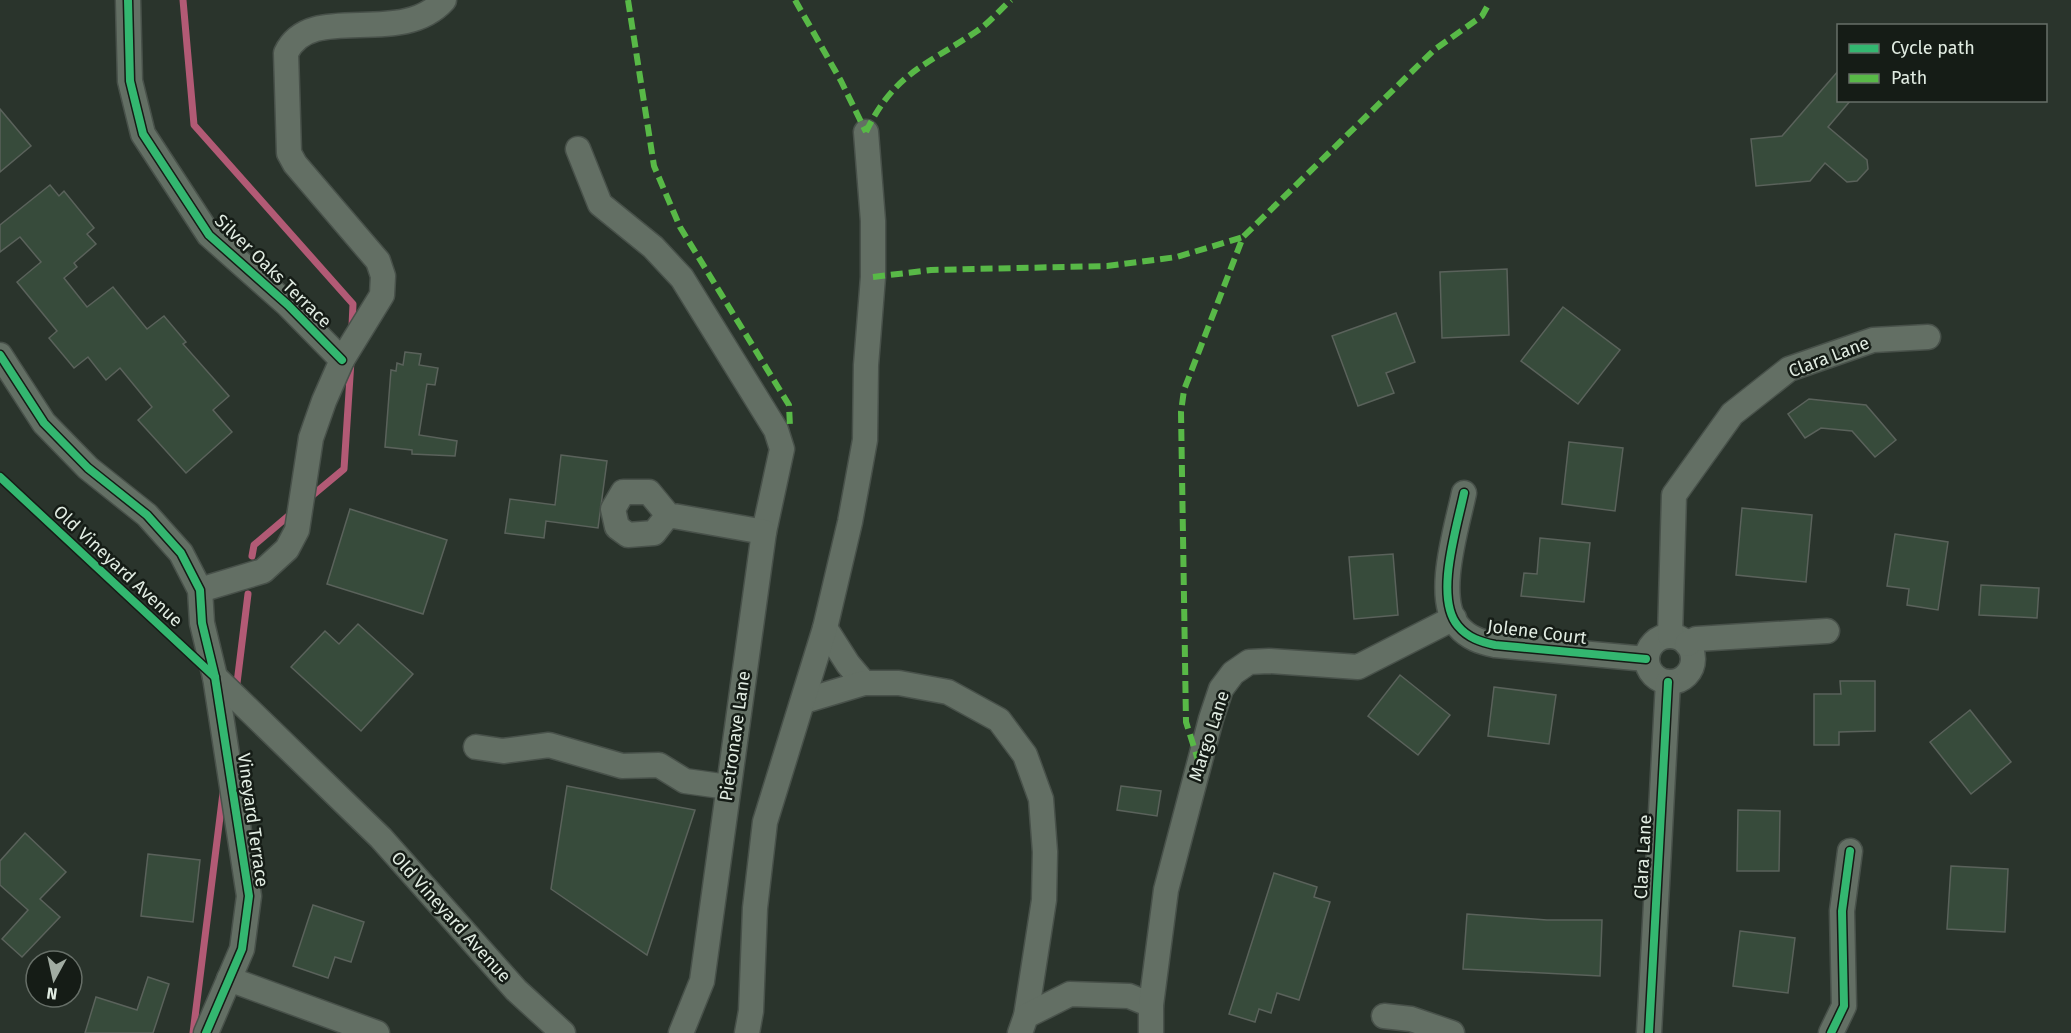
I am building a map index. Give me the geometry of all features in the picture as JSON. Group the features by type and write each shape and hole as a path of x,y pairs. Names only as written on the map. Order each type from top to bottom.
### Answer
{"street":[{"name":"Silver Oaks Terrace","path":"128,0 130,81 143,134 209,235 288,305 342,360"},
{"path":"0,355 44,423 88,468 147,515 180,553 200,590 263,571 287,549 297,530 311,438 342,360 362,324 382,295 383,276 378,261 295,164 289,153 286,53 290,38 299,22 314,9 330,3 356,4 408,16 424,14 444,0"},
{"path":"747,1033 751,1011 754,908 765,822 825,628 850,522 865,440 866,365 873,277 873,221 866,132"},
{"name":"Pietronave Lane","path":"578,149 600,204 653,247 682,278 776,429 782,449 764,532 702,981 681,1033"},
{"name":"Clara Lane","path":"1679,640 1674,495 1697,459 1732,414 1789,369 1874,340 1928,338"},
{"name":"Jolene Court","path":"1464,493 1447,591 1457,626 1474,640 1495,645 1646,659"},
{"path":"668,515 764,532"},
{"name":"Vineyard Terrace","path":"200,590 202,623 215,677 249,896 242,949 206,1033"},
{"name":"Margo Lane","path":"1151,1033 1151,1005 1166,890 1180,828 1221,689 1233,672 1250,662 1269,661 1358,667 1454,618"},
{"path":"825,628 848,664 864,683"},
{"path":"1679,640 1693,658 1691,669 1680,680 1668,682 1652,674 1646,659 1652,644 1679,640 1827,631"},
{"name":"Old Vineyard Avenue","path":"215,677 381,838 516,990 563,1033"},
{"name":"Clara Lane","path":"1649,1033 1668,682"},
{"path":"804,701 864,683 899,683 948,692 999,720 1025,754 1041,798 1045,852 1044,900 1023,1024"},
{"path":"476,747 503,751 549,745 622,766 659,765 685,781 728,786"},
{"path":"1832,1033 1844,1006 1842,911 1850,851"},
{"path":"229,979 376,1033"},
{"path":"1023,1024 1070,994 1129,996 1151,1005"},
{"path":"1384,1016 1411,1019 1452,1033"}],"building":[{"path":"1837,72 1837,102 1849,102 1828,127 1867,160 1868,169 1857,181 1847,182 1825,163 1810,181 1756,186 1751,139 1782,136"},
{"path":"0,109 31,146 0,172"},
{"path":"50,185 59,196 64,191 94,228 87,234 96,244 74,263 77,267 64,278 87,307 113,287 147,329 164,316 186,342 183,344 229,396 213,410 232,432 186,473 138,420 152,407 120,368 106,380 88,357 74,368 49,338 57,331 17,282 41,262 20,237 0,252 0,225"},
{"path":"1507,269 1509,335 1442,338 1440,272"},
{"path":"1563,307 1620,350 1578,404 1521,361"},
{"path":"1396,313 1415,362 1386,373 1394,393 1358,406 1332,336"},
{"path":"405,352 421,354 419,365 438,368 435,385 427,384 419,435 457,441 455,456 412,454 412,450 385,447 391,370 396,371 397,363 403,365"},
{"path":"1809,399 1866,405 1896,440 1875,457 1852,431 1821,428 1805,438 1788,414"},
{"path":"1569,442 1623,448 1615,511 1562,504"},
{"path":"561,455 607,461 598,528 546,521 544,538 505,533 510,499 555,505"},
{"path":"1742,508 1812,515 1806,582 1736,575"},
{"path":"350,509 447,540 423,614 327,584"},
{"path":"1895,534 1948,542 1938,610 1907,605 1909,589 1887,586"},
{"path":"1540,538 1590,543 1584,602 1521,596 1524,573 1537,574"},
{"path":"1393,554 1398,615 1354,619 1349,557"},
{"path":"1981,585 2039,588 2037,618 1979,615"},
{"path":"358,624 413,674 361,731 291,667 325,631 339,644"},
{"path":"1400,675 1450,715 1418,755 1368,716"},
{"path":"1840,681 1875,681 1875,731 1839,732 1839,745 1814,745 1814,694 1841,694"},
{"path":"1494,687 1556,695 1549,744 1488,736"},
{"path":"1970,710 2011,762 1971,794 1930,742"},
{"path":"567,786 695,810 647,955 551,889"},
{"path":"1121,786 1161,791 1157,816 1117,810"},
{"path":"1738,810 1780,811 1779,871 1737,871"},
{"path":"25,833 66,872 40,899 60,917 30,949 24,949 22,957 2,939 28,910 0,885 0,861"},
{"path":"148,854 200,860 193,922 141,916"},
{"path":"1951,866 2008,869 2005,932 1947,929"},
{"path":"1274,873 1317,887 1314,897 1330,902 1299,1000 1277,993 1271,1013 1259,1009 1255,1022 1229,1014"},
{"path":"313,905 364,922 351,962 335,957 328,978 293,966"},
{"path":"1467,914 1547,920 1602,920 1600,976 1463,969"},
{"path":"1740,931 1795,938 1788,993 1733,986"},
{"path":"148,977 169,984 153,1033 85,1033 96,997 137,1010"}],"waterway":[{"path":"183,0 194,125 353,304 352,326"},
{"path":"308,499 344,469 351,361"},
{"path":"252,556 254,545 293,512"},
{"path":"237,683 248,594"},
{"path":"193,1033 223,793"}],"marked path":[{"path":"628,0 654,166 680,227 789,405 790,427"},
{"path":"795,0 841,81 866,132"},
{"path":"866,132 888,96 900,83 927,62 981,28 1011,0"},
{"path":"1199,763 1186,722 1181,412 1184,390 1243,237 1434,50 1482,16 1487,7"},
{"path":"873,277 931,270 1107,266 1177,257 1243,237"}],"cycle path":[{"path":"128,0 130,81 143,134 209,235 288,305 342,360"},
{"path":"0,355 44,423 88,468 147,515 181,553 200,590 202,623 215,677 249,896 242,949 206,1033"},
{"path":"0,477 215,677"},
{"path":"1464,493 1449,562 1448,598 1451,614 1466,634 1495,645 1646,659"},
{"path":"1649,1033 1668,682"},
{"path":"1831,1033 1844,1006 1842,911 1850,851"}]}
